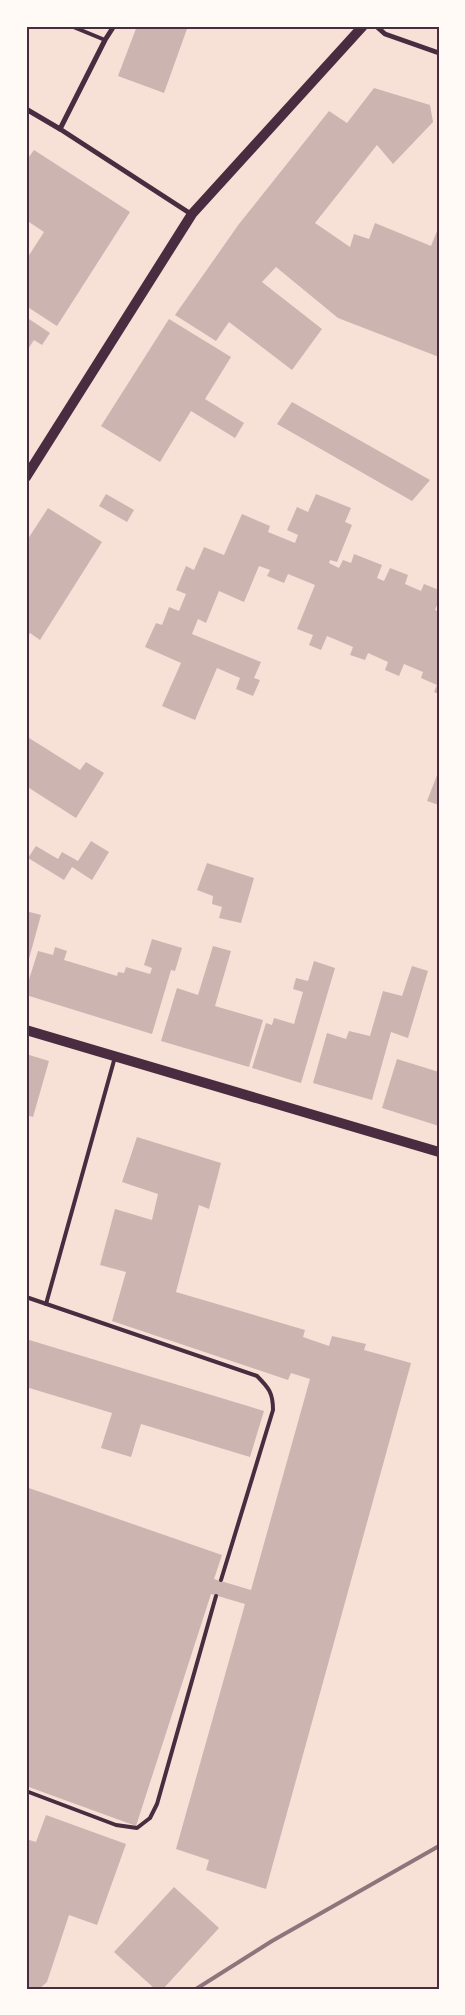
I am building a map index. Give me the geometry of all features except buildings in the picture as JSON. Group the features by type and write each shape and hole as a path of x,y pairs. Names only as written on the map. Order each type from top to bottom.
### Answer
{"main road":[{"path":"26,477 192,214 363,26"},
{"path":"26,1030 439,1152"}],"street":[{"path":"60,129 114,26"},
{"path":"376,26 385,34 439,53"},
{"path":"26,109 192,214"}],"lane":[{"path":"71,26 105,40"},
{"path":"46,1304 115,1057"},
{"path":"26,1297 257,1376 266,1385 273,1396 273,1410 221,1580"},
{"path":"26,1791 116,1825 137,1828 150,1818 157,1804 216,1596"}],"railway":[{"path":"196,1989 272,1941 439,1846"}]}
